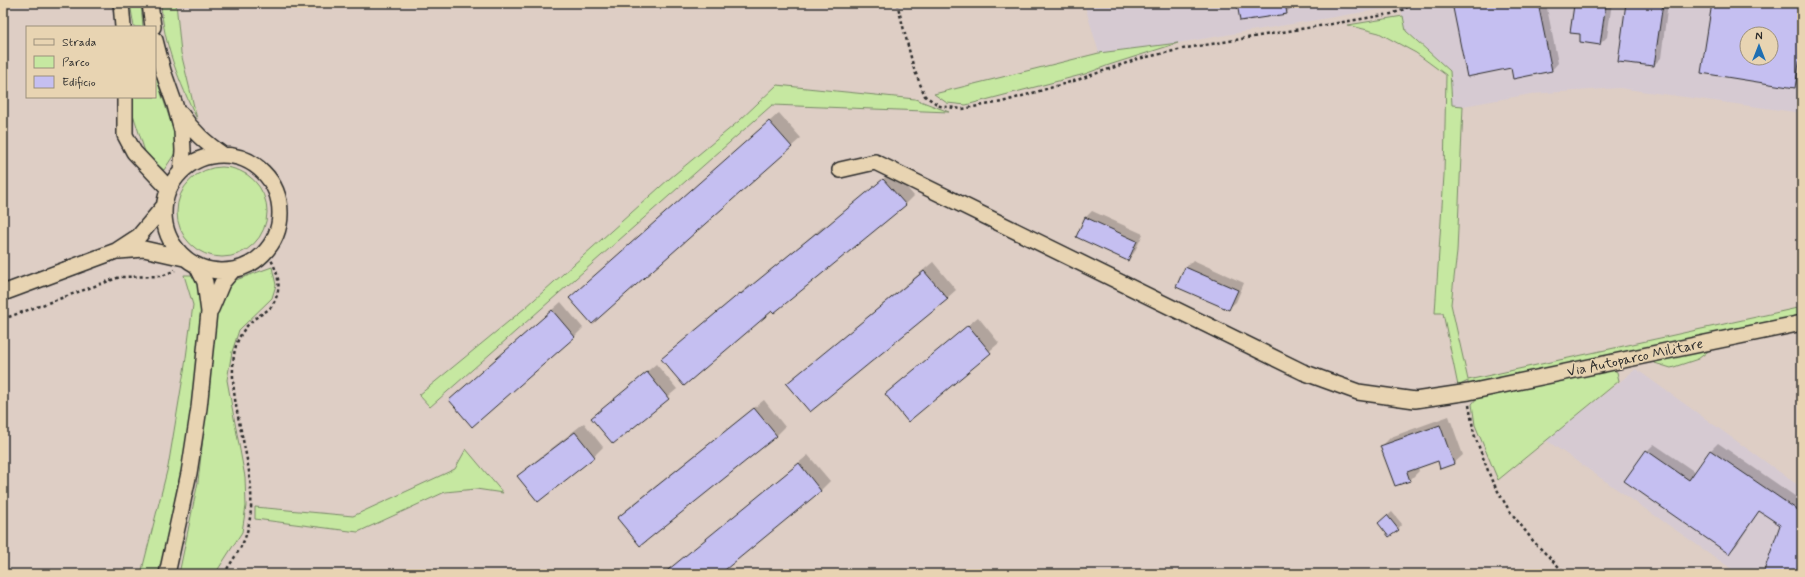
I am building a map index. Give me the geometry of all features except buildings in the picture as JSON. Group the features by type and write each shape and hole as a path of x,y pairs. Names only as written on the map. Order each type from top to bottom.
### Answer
{"street":[{"path":"121,3 123,26"},
{"path":"150,3 153,26"},
{"path":"156,44 182,131 183,151 181,172"},
{"path":"125,98 125,135 134,152 169,188"},
{"path":"175,105 191,128 205,143 223,155"},
{"path":"116,251 144,249 190,261 215,271 233,270 252,263 266,251 276,234 280,216 278,198 272,183 259,168 243,159 223,155 200,159 181,172 169,188 164,206 165,226 173,245 190,261 205,282 210,312"},
{"name":"Via Autoparco Militare","path":"840,170 875,162 1303,372 1358,392 1415,400 1469,392 1802,323"},
{"path":"3,293 116,251 140,236 164,206"},
{"path":"167,574 190,466 199,408 210,312 222,283 233,270"}],"path":[{"path":"897,3 914,69 925,96 940,106 962,109 1002,102 1077,80 1138,59 1187,48 1391,14 1405,9 1410,3"},
{"path":"224,574 246,536 250,518 251,503 248,470 234,397 232,374 234,353 240,334 253,320 271,308 279,290 277,268 266,251"},
{"path":"3,319 120,277 162,276 177,270 190,261"},
{"path":"1469,392 1469,410 1474,434 1492,481 1509,510 1534,542 1566,574"}],"shaded area":[{"path":"1084,3 1802,3 1802,113 1619,88 1531,94 1463,106 1452,105 1450,71 1406,31 1400,6 1178,43 1099,53"},
{"path":"1636,369 1802,488 1802,574 1739,574 1546,440"}],"green space":[{"path":"130,3 141,3 143,26 134,26"},
{"path":"161,3 176,3 181,53 197,119 173,63 162,18"},
{"path":"1403,16 1406,31 1450,71 1452,105 1463,106 1457,252 1451,304 1468,380 1802,307 1802,316 1468,387 1468,381 1458,386 1443,313 1435,313 1444,175 1446,75 1416,53 1379,33 1348,25"},
{"path":"1178,43 1085,74 966,105 947,103 934,94 1099,53"},
{"path":"156,77 175,135 175,153 164,170 146,155 132,111 133,98 156,98"},
{"path":"777,85 915,99 949,112 772,105 430,407 419,395 525,308 669,179 739,121"},
{"path":"222,167 239,171 254,180 263,195 267,212 263,229 254,244 239,253 222,257 205,253 190,244 181,229 177,212 181,195 190,180 205,171"},
{"path":"272,267 276,285 272,298 239,330 232,352 227,380 245,477 246,506 242,532 215,574 179,574 198,482 217,312 223,291 233,281"},
{"path":"184,275 194,275 201,283 204,303 190,448 163,574 141,574 168,467 185,365 193,305"},
{"path":"1715,346 1698,359 1671,368 1645,360"},
{"path":"1610,368 1617,372 1619,381 1498,480 1475,425 1472,404 1481,393"},
{"path":"466,449 503,493 476,489 445,492 358,532 255,519 255,507 353,516 455,469"}]}
